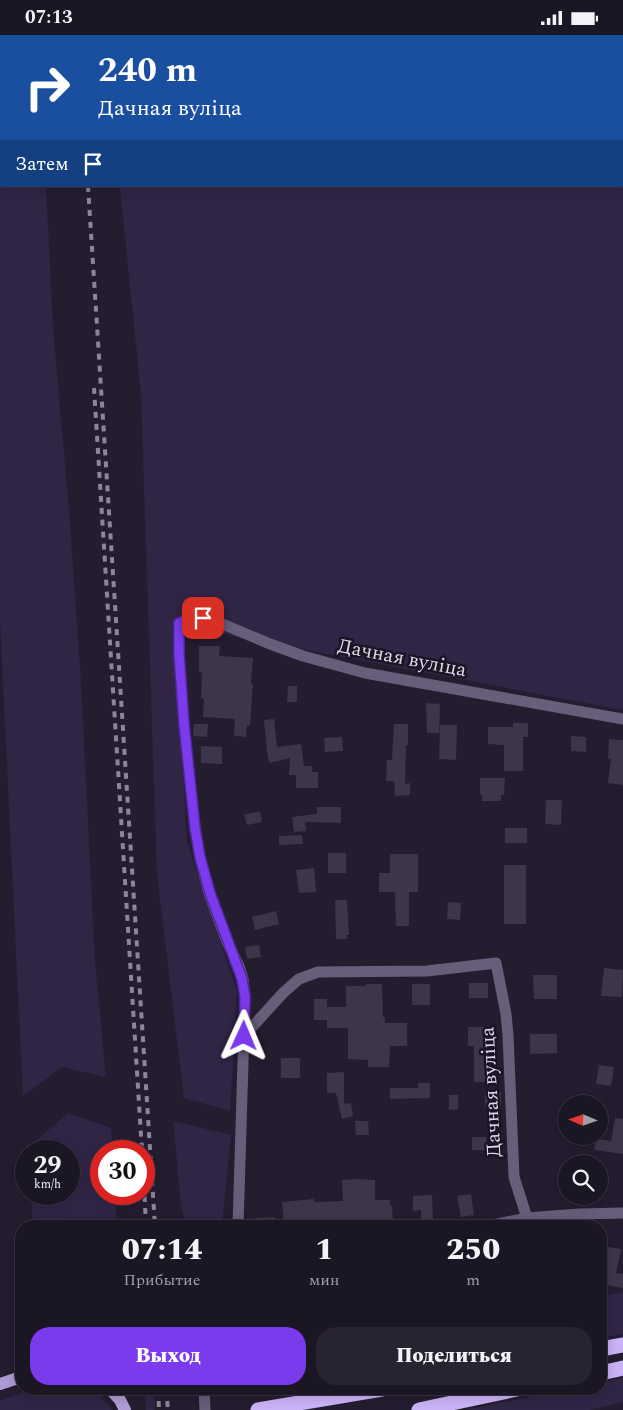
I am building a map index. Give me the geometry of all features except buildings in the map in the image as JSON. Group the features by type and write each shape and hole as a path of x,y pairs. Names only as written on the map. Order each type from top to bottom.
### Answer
{"highway":[{"path":"607,1348 623,1345"},
{"path":"607,1372 623,1368"},
{"path":"266,1409 347,1395"},
{"path":"420,1410 489,1395"}],"main road":[{"path":"0,1384 15,1379"},
{"path":"115,1395 125,1410"}],"street":[{"name":"Дачная вуліца","path":"244,1036 245,997 242,979 210,893 200,857 195,828 184,724 179,654 179,623 189,618 203,618 304,656 365,673 623,719"},
{"name":"Дачная вуліца","path":"244,1036 283,993 300,979 318,972 427,971 496,963 508,1035 514,1177 528,1217"},
{"path":"238,1220 244,1036"},
{"path":"515,1220 528,1217 623,1213"},
{"path":"205,1395 206,1410"}],"shaded area":[{"path":"0,187 46,187 53,328 69,510 81,682 95,963 106,1077 62,1067 23,1096 0,620"},
{"path":"120,187 623,187 623,710 175,625 187,842 237,992 230,1111 184,1098 157,874 141,394"},
{"path":"68,1113 111,1128 112,1140 90,1140 90,1205 116,1205 117,1220 33,1220 32,1205 80,1205 80,1140 37,1140"},
{"path":"173,1121 231,1135 223,1220 185,1220 181,1204"},
{"path":"623,1292 623,1334 607,1337 607,1296"},
{"path":"623,1378 623,1402 590,1410 465,1410 539,1395 607,1395 607,1381"},
{"path":"16,1395 99,1395 112,1410 0,1410 0,1401"},
{"path":"145,1395 154,1395 155,1410 146,1410"}],"railway":[{"path":"88,187 155,1220"},
{"path":"94,388 141,1140"},
{"path":"145,1205 146,1220"},
{"path":"158,1395 159,1410"},
{"path":"167,1395 168,1410"}],"route":[{"path":"203,618 189,618 179,623 179,654 187,766 200,857 210,893 242,979 245,997 244,1036"}]}
